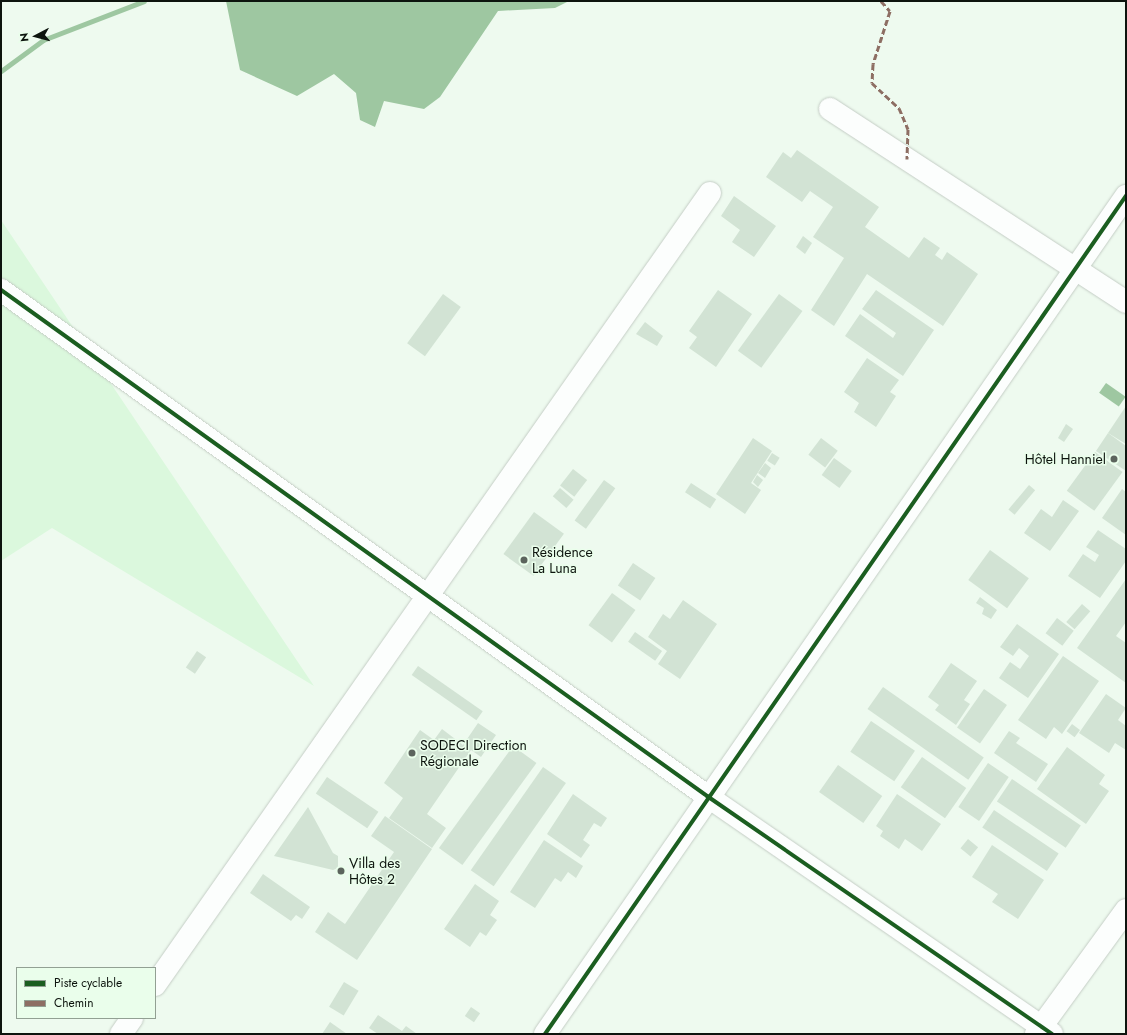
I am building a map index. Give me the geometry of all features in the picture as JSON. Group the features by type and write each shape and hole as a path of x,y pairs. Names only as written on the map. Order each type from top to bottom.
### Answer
{"street":[{"path":"830,109 1126,302"},
{"path":"156,984 426,593 710,193"},
{"path":"545,1034 707,796 1074,268 1126,196"},
{"path":"1,290 426,593 707,796 1043,1031 1126,910"},
{"path":"121,1034 131,1019"}],"shaded area":[{"path":"226,1 569,1 555,8 498,11 440,97 424,109 384,101 375,127 360,120 356,93 334,74 297,96 240,70"},
{"path":"1,220 314,686 52,528 1,561"},
{"path":"1106,383 1126,397 1119,407 1099,393"}],"building":[{"path":"797,150 879,207 865,227 909,258 924,237 940,248 935,255 942,260 947,252 978,274 943,326 867,274 834,326 811,310 844,258 813,237 833,207 810,191 802,202 766,177 783,152 791,158"},
{"path":"734,196 776,226 754,257 732,242 740,230 721,216"},
{"path":"803,236 812,243 805,254 796,247"},
{"path":"718,290 752,314 716,367 689,348 697,337 689,331"},
{"path":"876,290 934,330 903,376 845,336 860,314 893,338 896,333 862,309"},
{"path":"443,294 461,307 425,356 407,343"},
{"path":"779,294 802,311 761,368 738,351"},
{"path":"645,322 663,336 657,346 636,334"},
{"path":"867,358 899,380 890,392 896,396 876,427 854,412 859,403 844,392"},
{"path":"1126,406 1126,444 1108,433"},
{"path":"1066,424 1073,429 1064,442 1058,438"},
{"path":"1108,433 1126,446 1126,471 1096,451"},
{"path":"753,438 772,451 751,483 761,490 745,514 716,494"},
{"path":"821,438 838,451 825,467 808,455"},
{"path":"1095,452 1123,472 1094,511 1067,491"},
{"path":"772,453 780,458 775,465 767,461"},
{"path":"834,458 852,471 839,488 822,475"},
{"path":"765,463 771,468 765,478 758,473"},
{"path":"573,469 587,480 574,497 560,486"},
{"path":"757,475 763,480 758,487 753,482"},
{"path":"604,480 615,488 586,529 575,520"},
{"path":"691,483 716,499 710,509 685,492"},
{"path":"1029,485 1035,490 1015,515 1008,510"},
{"path":"560,488 574,500 566,508 553,496"},
{"path":"1122,489 1126,492 1126,535 1102,518"},
{"path":"1063,500 1079,511 1050,551 1024,533 1041,509 1052,517"},
{"path":"534,512 564,534 533,576 503,554"},
{"path":"1098,530 1126,549 1126,561 1100,598 1068,576 1083,554 1095,562 1099,555 1086,547"},
{"path":"990,550 1029,578 1007,608 968,580"},
{"path":"633,563 655,578 640,600 618,585"},
{"path":"1126,579 1126,622 1116,636 1126,643 1126,683 1077,648"},
{"path":"612,593 635,610 612,642 588,625"},
{"path":"980,597 997,610 991,619 982,614 984,608 976,603"},
{"path":"683,600 717,624 680,679 658,664 667,651 648,637 663,614 670,619"},
{"path":"1082,604 1090,611 1075,629 1066,622"},
{"path":"1057,618 1074,631 1062,646 1046,633"},
{"path":"1017,624 1059,654 1028,698 999,678 1010,662 1020,669 1029,656 1019,648 1013,656 1000,647"},
{"path":"635,632 662,651 655,661 628,642"},
{"path":"197,651 206,657 195,674 186,668"},
{"path":"1063,656 1099,681 1062,734 1054,727 1046,739 1018,720"},
{"path":"951,663 977,681 964,700 970,704 956,725 935,710 939,705 928,697"},
{"path":"418,666 483,711 476,720 412,675"},
{"path":"883,687 984,758 968,780 868,709"},
{"path":"984,689 1007,705 980,744 957,728"},
{"path":"1106,694 1126,708 1118,720 1126,726 1126,750 1115,743 1109,753 1079,733"},
{"path":"871,721 915,751 894,781 850,752"},
{"path":"478,723 496,735 481,757 471,750 427,814 446,828 432,848 389,818 403,798 384,783 420,730 434,740 442,729 463,745"},
{"path":"1072,724 1080,730 1075,737 1067,731"},
{"path":"1009,731 1020,738 1016,743 1048,764 1036,782 994,753"},
{"path":"513,746 536,763 462,865 439,848"},
{"path":"1067,747 1105,775 1099,784 1109,791 1086,824 1037,789"},
{"path":"922,757 966,788 945,818 901,787"},
{"path":"988,763 1009,777 979,821 958,807"},
{"path":"838,765 882,796 863,823 819,792"},
{"path":"543,767 566,783 494,886 471,870"},
{"path":"327,777 378,812 367,828 316,794"},
{"path":"1012,779 1081,825 1066,848 997,801"},
{"path":"573,794 607,818 601,827 594,823 583,840 590,845 581,858 547,834"},
{"path":"897,794 941,824 922,851 905,839 899,849 880,836 883,831 876,826"},
{"path":"308,807 333,853 338,856 338,868 333,870 274,856"},
{"path":"994,810 1059,854 1047,871 982,827"},
{"path":"385,816 432,849 357,960 315,932 328,912 345,924 394,852 371,836"},
{"path":"968,839 978,847 971,857 960,848"},
{"path":"544,840 583,866 576,878 568,872 561,882 555,878 535,908 510,892"},
{"path":"992,845 1044,880 1018,919 992,902 998,894 972,877"},
{"path":"263,874 310,907 302,919 296,915 291,921 250,893"},
{"path":"475,884 499,901 490,915 497,920 486,936 480,932 470,947 444,929"},
{"path":"344,982 359,991 344,1016 329,1007"},
{"path":"471,1007 480,1013 474,1022 465,1016"},
{"path":"378,1015 402,1031 406,1026 417,1034 378,1034 369,1028"},
{"path":"330,1022 347,1034 322,1034"}],"waterway":[{"path":"1,71 43,40 144,1"}],"marked path":[{"path":"881,1 890,11 873,64 872,83 899,108 908,129 907,159"}],"cycle path":[{"path":"545,1034 1126,196"},
{"path":"1,290 707,796 1052,1034"}],"place":[{"name":"Hôtel Hanniel","path":"1114,459"},
{"name":"Résidence La Luna","path":"524,560"},
{"name":"SODECI Direction Régionale","path":"412,753"},
{"name":"Villa des Hôtes 2","path":"341,871"}]}
